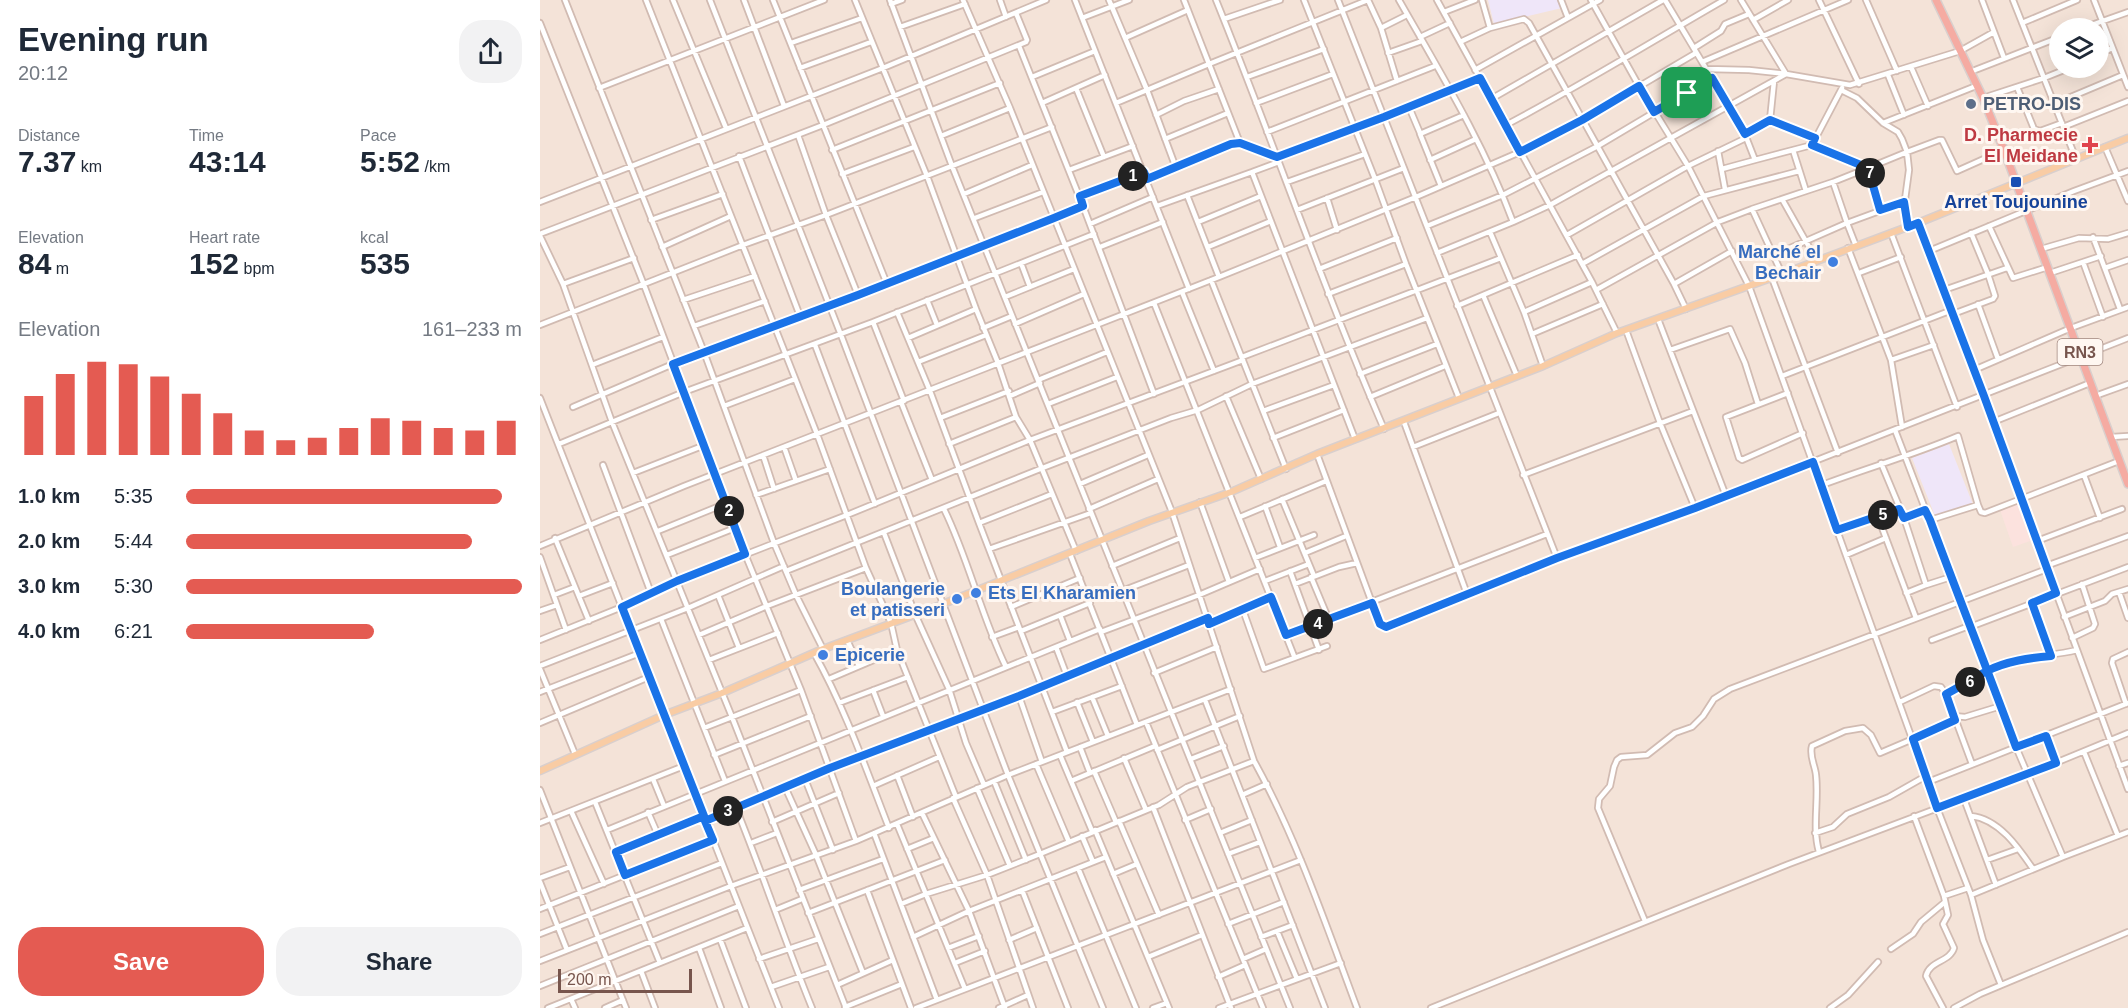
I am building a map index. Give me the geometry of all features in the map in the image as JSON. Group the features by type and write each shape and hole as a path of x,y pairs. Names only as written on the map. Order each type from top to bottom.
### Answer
{"highway":[{"name":"RN3","path":"1936,0 1983,98 2004,150 2128,484"}],"main road":[{"path":"540,771 790,662 1073,553 1172,512 1231,492 1317,454 1489,388 1617,333 1908,227 2128,138"}],"street":[{"path":"565,0 704,352 774,543 796,595 823,649"},
{"path":"646,0 775,325 866,568 891,623 897,650 987,876 1033,1008"},
{"path":"673,0 726,128"},
{"path":"710,0 841,334 1008,775 1104,1008"},
{"path":"744,0 784,106"},
{"path":"773,0 886,284"},
{"path":"599,88 778,16 824,0"},
{"path":"855,0 958,256 1016,417 1030,440 1064,523 1080,578 1137,725"},
{"path":"902,0 890,2 952,166 986,245 1015,324 1154,673 1201,781 1239,884 1290,1008"},
{"path":"1000,0 1006,17"},
{"path":"540,202 883,68 1046,0"},
{"path":"1074,0 1189,289"},
{"path":"1109,0 1147,90 1176,168"},
{"path":"1082,18 1129,0"},
{"path":"1184,0 1240,143"},
{"path":"1216,0 1338,321 1384,429"},
{"path":"1224,19 1280,0"},
{"path":"1304,0 1459,398"},
{"path":"1338,0 1557,558"},
{"path":"1116,103 1209,63 1368,0 1380,28 1397,81"},
{"path":"1399,0 1464,115 1503,195 1513,222"},
{"path":"1437,0 1578,255 1617,333"},
{"path":"1444,12 1475,0"},
{"path":"1482,0 1490,28"},
{"path":"1561,0 1568,18"},
{"path":"1475,70 1592,2 1600,0"},
{"path":"1491,99 1664,0 1729,106 1746,136 1755,160"},
{"path":"1506,125 1568,92 1724,0"},
{"path":"1742,0 1786,74"},
{"path":"1753,20 1788,0"},
{"path":"1819,0 1859,84"},
{"path":"1702,62 1848,0"},
{"path":"1866,0 1897,72"},
{"path":"1982,0 2004,58"},
{"path":"2013,0 2076,159"},
{"path":"2022,23 2077,0"},
{"path":"2094,0 2101,18"},
{"path":"900,27 964,2 1023,139 1172,512 1254,761 1267,784 1301,860 1357,1008"},
{"path":"1592,2 1654,112 1688,166 1749,286 1937,808 1971,895 1983,940 2001,985"},
{"path":"1125,38 1188,10"},
{"path":"2109,19 2128,12"},
{"path":"902,984 846,1007 658,531 612,422 562,284 540,235 1019,46 1027,40 1016,13"},
{"path":"540,546 716,473 1309,242 1520,152 1582,120 1639,86 1695,51 1720,31 1725,24 1749,14"},
{"path":"1380,28 1407,15"},
{"path":"791,43 862,18"},
{"path":"1460,42 1490,28 1511,21 1526,20 1568,92 1686,309"},
{"path":"540,23 644,285 745,554 801,690 856,841"},
{"path":"1388,53 1450,23"},
{"path":"1812,145 1842,88 1960,51 1995,32"},
{"path":"2109,40 2128,87"},
{"path":"1970,72 2049,41"},
{"path":"800,68 871,42"},
{"path":"1019,46 1100,247 1123,315 1154,394"},
{"path":"1247,77 1324,50"},
{"path":"1032,77 1095,51"},
{"path":"1267,132 1436,66"},
{"path":"1911,67 1928,106"},
{"path":"1707,69 1786,74 1842,88 1857,98 1884,123 1898,132 1902,139 1907,152 1909,170 1904,202 1908,227"},
{"path":"1256,103 1333,74"},
{"path":"1437,253 1550,205 1786,74"},
{"path":"1042,103 1105,75"},
{"path":"1888,75 1904,115"},
{"path":"2054,104 2123,75"},
{"path":"1983,98 2049,76"},
{"path":"1157,206 1252,172 1278,159 1480,78"},
{"path":"1427,226 1503,195 1596,147 1712,78"},
{"path":"1770,120 1774,81"},
{"path":"832,150 1000,83"},
{"path":"1884,123 1977,86"},
{"path":"2017,87 2034,129 2040,131 2128,101"},
{"path":"1076,88 1104,157"},
{"path":"1156,115 1184,101 1219,89"},
{"path":"1409,107 1441,186"},
{"path":"941,136 1010,108"},
{"path":"1165,139 1228,113"},
{"path":"1420,133 1464,115"},
{"path":"1567,235 1688,166 1746,136 1770,120"},
{"path":"1770,120 1815,138"},
{"path":"540,325 1052,127"},
{"path":"798,135 826,215 858,295"},
{"path":"1430,160 1476,139"},
{"path":"1596,290 1718,222 1833,182 1939,140 1945,142 1957,171 2004,150"},
{"path":"1147,179 1226,146 1240,143 1278,159"},
{"path":"1722,169 1812,145 1868,168"},
{"path":"1069,170 1133,146"},
{"path":"842,174 914,147"},
{"path":"2105,147 2128,201"},
{"path":"1793,150 1806,191"},
{"path":"1718,151 1725,189"},
{"path":"1287,182 1365,154"},
{"path":"740,156 800,316"},
{"path":"964,194 1032,165"},
{"path":"1297,210 1404,168"},
{"path":"1868,168 1880,210"},
{"path":"1582,264 1704,196 1799,171"},
{"path":"1929,251 2026,210 2128,171"},
{"path":"1080,196 1144,172"},
{"path":"1252,172 1355,439"},
{"path":"1833,182 1857,246"},
{"path":"975,218 1043,192"},
{"path":"651,220 723,194"},
{"path":"1187,195 1219,277"},
{"path":"1197,222 1261,196"},
{"path":"1090,224 1153,197"},
{"path":"1327,198 1337,230"},
{"path":"1782,199 1817,261"},
{"path":"1774,255 1847,223 1904,202"},
{"path":"573,407 673,364 858,295 1083,206"},
{"path":"1752,209 1782,274"},
{"path":"662,247 731,216"},
{"path":"1208,247 1272,221"},
{"path":"1100,247 1163,222"},
{"path":"1918,223 2128,789"},
{"path":"1989,226 2013,278 2101,256"},
{"path":"1490,232 1524,312 1543,366"},
{"path":"1891,233 1957,406"},
{"path":"1782,376 1924,320 1978,304 1995,296 1971,233"},
{"path":"2041,249 2079,238 2108,238 2128,233"},
{"path":"559,444 714,380 815,345 1094,234"},
{"path":"2093,237 2120,309"},
{"path":"1319,269 1397,238"},
{"path":"1848,249 1891,360 1902,427"},
{"path":"1674,284 1731,251"},
{"path":"1457,306 1578,255"},
{"path":"1859,273 1901,257"},
{"path":"562,284 633,258"},
{"path":"540,640 622,607 677,581 875,504 1030,440 1214,371 1501,258"},
{"path":"2105,268 2128,260"},
{"path":"2083,262 2103,317"},
{"path":"1021,263 1030,287"},
{"path":"1328,294 1406,264"},
{"path":"1944,290 2007,267"},
{"path":"1005,297 1074,269"},
{"path":"683,300 755,276"},
{"path":"1772,278 1838,453"},
{"path":"1211,280 1286,469"},
{"path":"1524,312 1592,282"},
{"path":"1182,292 1214,371"},
{"path":"1015,324 1084,294"},
{"path":"1483,295 1517,376"},
{"path":"927,300 937,325"},
{"path":"693,326 765,301"},
{"path":"1154,303 1231,492 1294,656"},
{"path":"1532,334 1604,304"},
{"path":"1978,304 1998,359"},
{"path":"1974,370 2071,328 2128,307"},
{"path":"908,338 976,309"},
{"path":"897,312 930,391 1067,752"},
{"path":"983,328 1012,316"},
{"path":"575,754 540,667 755,579 884,533 1040,468 1171,418 1198,411 1252,384 1426,318"},
{"path":"1658,319 1726,496"},
{"path":"873,322 933,480"},
{"path":"1670,350 1730,329 1745,363 1758,404"},
{"path":"1626,330 1660,423 1695,508"},
{"path":"918,362 986,335"},
{"path":"592,365 663,337"},
{"path":"1317,454 1380,624 1386,627 1557,558 1838,453 2128,338"},
{"path":"1360,374 1437,344"},
{"path":"815,345 875,504"},
{"path":"1891,360 1934,345"},
{"path":"940,418 1009,394 1107,352"},
{"path":"1370,397 1445,366"},
{"path":"1048,404 1117,377"},
{"path":"724,406 795,379"},
{"path":"1993,422 2090,383"},
{"path":"2095,396 2128,384"},
{"path":"1263,411 1334,385"},
{"path":"1788,393 1725,419 1740,460 1803,433"},
{"path":"1226,396 1260,479"},
{"path":"540,398 778,1008"},
{"path":"1273,438 1344,410"},
{"path":"1524,475 1693,411"},
{"path":"1413,447 1499,413"},
{"path":"949,444 1016,417"},
{"path":"1404,422 1467,594"},
{"path":"1895,430 2016,747 2063,857"},
{"path":"1821,485 1881,463 1906,457 1958,436 1978,505 1985,513 2119,461"},
{"path":"2111,437 2128,436"},
{"path":"633,473 705,445"},
{"path":"784,447 796,481"},
{"path":"763,455 774,489"},
{"path":"1080,484 1148,455"},
{"path":"1881,463 1904,518 1926,585"},
{"path":"603,465 651,593"},
{"path":"756,495 830,469"},
{"path":"2084,475 2100,518"},
{"path":"989,549 1064,523 1158,479"},
{"path":"1240,517 1326,481"},
{"path":"979,524 1052,494"},
{"path":"1282,499 1305,553 1329,620"},
{"path":"1200,502 1229,582"},
{"path":"658,531 727,503"},
{"path":"1930,520 1978,505"},
{"path":"1265,506 1280,547"},
{"path":"944,509 1006,668"},
{"path":"1837,530 1899,509"},
{"path":"2037,541 2122,509"},
{"path":"1904,518 1925,510"},
{"path":"1878,517 1916,618"},
{"path":"667,555 735,528"},
{"path":"884,533 915,614 949,689 958,719 984,785"},
{"path":"1286,635 1547,534"},
{"path":"1255,558 1314,535"},
{"path":"1305,553 1346,536"},
{"path":"1645,921 1598,808 1599,800 1610,786 1617,760 1622,757 1647,755 1675,733 1692,727 1703,716 1714,699 1730,689 2128,536"},
{"path":"555,538 589,621"},
{"path":"1112,566 1180,538"},
{"path":"1846,555 1886,538"},
{"path":"540,557 566,630"},
{"path":"1295,584 1357,563"},
{"path":"1264,581 1309,564"},
{"path":"1122,591 1189,565"},
{"path":"1932,640 2128,567"},
{"path":"699,635 866,568"},
{"path":"607,830 919,701 1070,641 1199,595 1260,568"},
{"path":"1290,571 1318,650"},
{"path":"1906,593 1951,577"},
{"path":"1011,607 1080,578"},
{"path":"579,596 613,583"},
{"path":"2072,638 2093,628 2095,624 2082,584"},
{"path":"554,595 575,587"},
{"path":"2064,616 2090,607 2128,589"},
{"path":"2119,592 2128,618"},
{"path":"718,595 739,648"},
{"path":"1209,624 1271,597"},
{"path":"992,637 1090,603"},
{"path":"2032,603 2051,656"},
{"path":"540,611 557,605"},
{"path":"1243,610 1264,669 1294,656 1327,646"},
{"path":"1060,615 1070,641"},
{"path":"616,852 736,808 830,768 1019,696 1208,618"},
{"path":"661,619 724,781"},
{"path":"709,660 778,633"},
{"path":"847,640 859,666"},
{"path":"1056,647 1067,676"},
{"path":"1154,673 1217,647"},
{"path":"829,679 897,650"},
{"path":"1946,694 2008,662 2077,650"},
{"path":"1815,833 1833,827 1846,814 1927,779 2046,736 2127,703 2112,663 2113,659 2128,652"},
{"path":"540,692 640,653"},
{"path":"814,653 829,679 851,729 889,828"},
{"path":"540,723 650,677"},
{"path":"839,703 908,677"},
{"path":"1900,702 1937,685 1941,687 1946,694 1972,764"},
{"path":"1052,712 1122,686"},
{"path":"540,962 731,886 889,828 1008,775 1231,689"},
{"path":"704,728 801,690"},
{"path":"873,690 883,716"},
{"path":"1019,696 1042,762"},
{"path":"1092,697 1108,736"},
{"path":"1204,700 1325,1008"},
{"path":"1077,702 1093,742"},
{"path":"1819,852 1815,833 1817,784 1810,752 1812,746 1854,728 1863,728 1871,735 1880,753 1954,718 2001,706"},
{"path":"714,755 811,716"},
{"path":"1071,781 1124,758 1182,740 1240,716"},
{"path":"1146,722 1263,1008"},
{"path":"1431,1008 1819,852 1964,799 2128,733"},
{"path":"2046,736 2056,763"},
{"path":"1080,747 1118,821 1159,915"},
{"path":"1191,759 1224,747"},
{"path":"2084,752 2118,836"},
{"path":"1060,754 1107,857 1168,1005 1153,1008"},
{"path":"873,786 939,757"},
{"path":"1124,758 1146,810"},
{"path":"901,904 987,876 1164,803 1201,781 1254,761"},
{"path":"2119,766 2128,763"},
{"path":"1036,764 1069,842"},
{"path":"540,824 684,766"},
{"path":"897,775 913,817"},
{"path":"653,778 664,806"},
{"path":"805,779 833,849"},
{"path":"994,781 1026,860"},
{"path":"1242,795 1267,784"},
{"path":"785,787 816,855 863,973"},
{"path":"977,788 1010,866"},
{"path":"540,790 626,1008"},
{"path":"772,822 839,793"},
{"path":"1964,799 1996,885"},
{"path":"595,801 660,963"},
{"path":"1153,807 1230,1006"},
{"path":"736,808 812,1008"},
{"path":"1185,820 1211,809"},
{"path":"571,811 604,884"},
{"path":"648,812 658,835"},
{"path":"922,813 969,911 985,951 1002,1007 1028,995"},
{"path":"1914,816 1944,899 1948,915 1943,924 1954,952 1928,969 1926,976 1942,1008"},
{"path":"1971,816 1992,823 2018,849 2033,869"},
{"path":"1220,833 1252,820"},
{"path":"897,824 966,989"},
{"path":"1971,895 2128,832"},
{"path":"751,843 777,833"},
{"path":"874,833 937,1000"},
{"path":"1082,836 1093,862"},
{"path":"907,849 934,838"},
{"path":"540,909 713,840"},
{"path":"1228,855 1260,842"},
{"path":"1987,860 2018,849"},
{"path":"913,937 969,911 1107,857"},
{"path":"799,890 883,859"},
{"path":"808,913 945,860"},
{"path":"916,1008 1301,860"},
{"path":"540,934 722,863"},
{"path":"1113,874 1137,864"},
{"path":"567,950 540,880 570,867"},
{"path":"1078,868 1136,1008"},
{"path":"1891,949 1914,934 1921,922 1944,899 1968,888"},
{"path":"867,890 911,1008"},
{"path":"1022,890 1068,1008"},
{"path":"775,910 802,898"},
{"path":"1228,924 1284,902"},
{"path":"540,987 739,906"},
{"path":"1262,937 1293,926"},
{"path":"548,1008 747,928"},
{"path":"1009,940 1037,928"},
{"path":"1277,931 1297,979"},
{"path":"1954,1008 2001,985 2128,932"},
{"path":"1148,957 1202,935"},
{"path":"948,948 979,936"},
{"path":"720,939 746,1008"},
{"path":"759,959 818,939"},
{"path":"699,948 721,1008"},
{"path":"1243,959 1266,949"},
{"path":"955,963 985,951"},
{"path":"837,985 893,960"},
{"path":"1830,1008 1848,995 1878,962"},
{"path":"1219,1008 1230,1006 1280,984 1341,963"},
{"path":"1218,977 1245,965"},
{"path":"771,987 829,967"},
{"path":"640,971 655,1008"},
{"path":"571,999 575,1008"},
{"path":"605,1008 623,1000"}],"shaded area":[{"path":"540,0 2128,0 2128,1008 540,1008"},
{"path":"1488,0 1559,0 1562,8 1494,24"},
{"path":"1949,444 1974,507 1937,521 1912,458"},
{"path":"2017,502 2030,541 2013,547 2000,510"}],"place":[{"name":"PETRO-DIS","path":"1971,104"},
{"name":"D. Pharmecie El Meidane","path":"2090,145"},
{"name":"Arret Toujounine","path":"2016,182"},
{"name":"Marché el Bechair","path":"1833,262"},
{"name":"Ets El Kharamien","path":"976,593"},
{"name":"Boulangerie et patisseri","path":"957,599"},
{"name":"Epicerie","path":"823,655"}],"route":[{"path":"1687,93 1654,112 1639,86 1582,120 1520,152 1480,78 1277,157 1240,143 1231,144 1147,179 1144,172 1080,196 1083,206 1054,218 673,364 745,554 677,581 622,607 704,816 616,852 625,875 713,840 705,821 830,768 1019,696 1208,618 1209,624 1271,597 1286,635 1372,603 1380,624 1386,627 1557,558 1813,462 1837,530 1899,509 1904,518 1925,510 1930,520 1970,627 1987,671 2001,706 2016,747 2046,736 2056,763 1937,808 1913,739 1955,720 1946,694 1966,685 1987,671 2008,662 2051,656 2032,603 2056,593 1918,223 1908,227 1904,202 1880,210 1868,168 1812,145 1815,138 1770,120 1745,134 1712,78 1687,93"}]}
